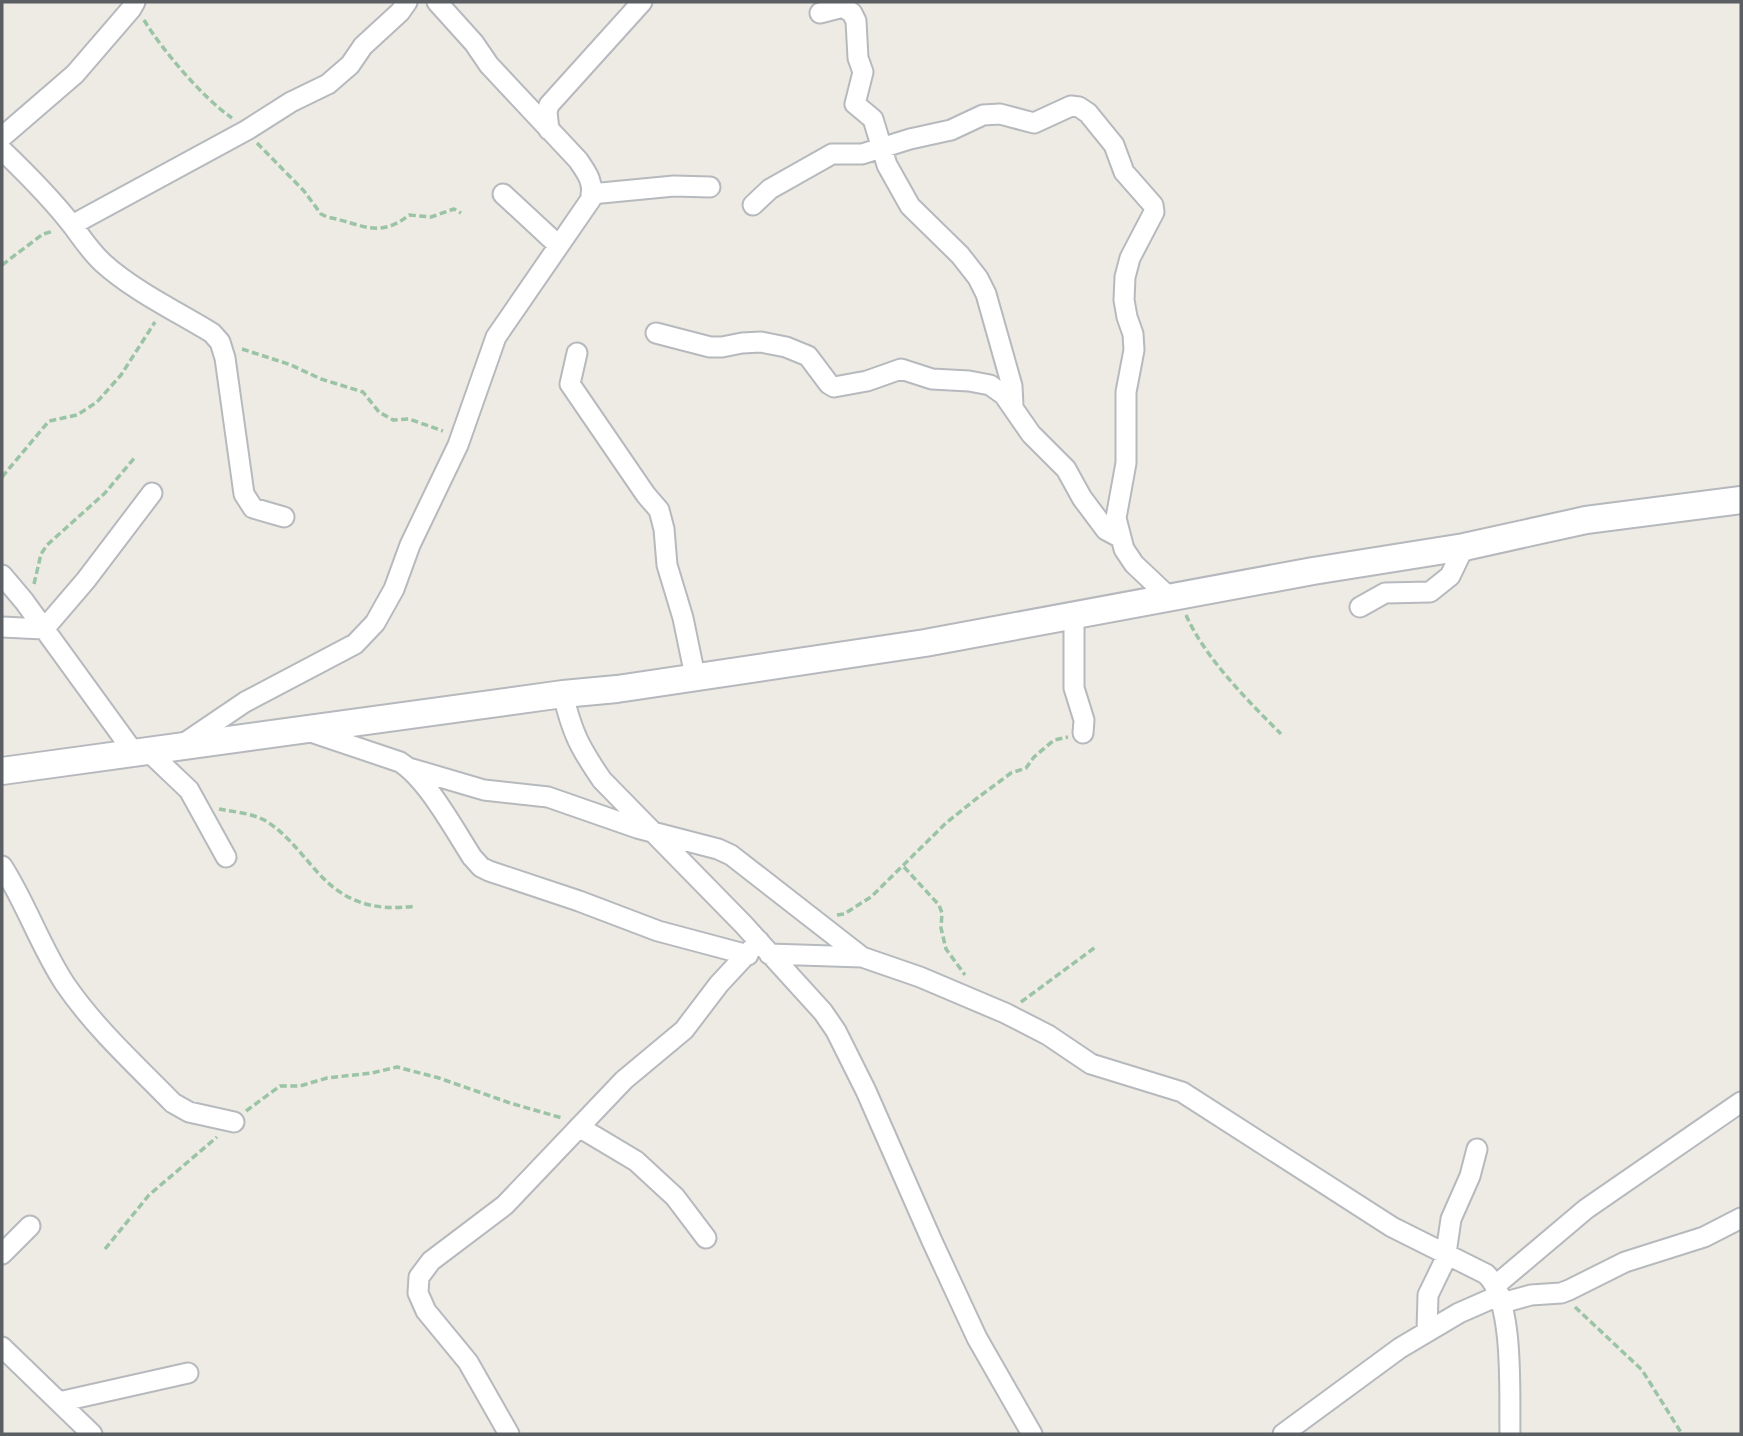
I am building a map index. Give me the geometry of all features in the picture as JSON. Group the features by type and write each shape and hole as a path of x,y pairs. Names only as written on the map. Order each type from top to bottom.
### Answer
{"street":[{"path":"2,137 75,74 133,2"},
{"path":"73,226 340,76 363,46 400,12 407,2"},
{"path":"176,748 245,702 355,644 375,623 394,589 410,545 466,424 496,337 592,194 589,176 578,160 489,65 459,25 437,2"},
{"path":"455,2 459,25"},
{"path":"549,130 549,105 642,2"},
{"path":"820,13 843,7 852,13 856,21 858,58 863,72 855,104 873,119 887,165 910,206 960,255 978,278 986,294 1012,386 1013,407"},
{"path":"752,205 770,189 832,154 853,155 882,148 951,130 983,115 1000,114 1034,122 1063,109 1079,107 1088,113 1114,145 1124,172 1153,205 1154,212 1130,258 1125,277 1124,300 1133,334 1134,350 1126,392 1128,443 1116,518 1119,537 1134,564 1174,598"},
{"path":"2,150 73,226 89,249 105,265 212,333 220,342 225,358 244,494 253,508 284,517"},
{"path":"592,194 674,186 710,187"},
{"path":"503,194 558,245"},
{"path":"656,333 710,346 761,342 786,347 808,356 834,387 867,381 901,369 932,379 990,385 1004,395 1031,433 1066,469 1082,498 1106,530 1119,537"},
{"path":"577,353 570,384 659,510 664,529 667,565 683,618 695,676"},
{"path":"44,629 152,493"},
{"path":"2,771 563,694 617,689 925,643 1312,571 1464,547 1586,520 1741,500"},
{"path":"1360,607 1385,593 1430,592 1450,576 1464,547"},
{"path":"2,575 142,753 190,790 226,857"},
{"path":"1074,616 1074,688 1084,720 1083,733"},
{"path":"2,627 44,629"},
{"path":"563,694 571,727 584,754 602,780 653,832 759,950 823,1012 836,1031 866,1091 977,1338 1032,1434"},
{"path":"307,730 400,762 409,768 424,785 481,867 504,877 579,901 658,931 759,950 862,957 920,977 1004,1013 1048,1035 1091,1064 1182,1092 1392,1227 1486,1274 1499,1295 1510,1377 1510,1434"},
{"path":"409,768 484,790 548,797 731,855 862,957"},
{"path":"2,866 38,938 65,984 93,1020 173,1103 189,1112 234,1122"},
{"path":"509,1434 468,1362 426,1311 418,1293 419,1277 431,1261 505,1205 632,1073 684,1030 719,984 759,950"},
{"path":"1283,1434 1329,1398 1427,1331 1459,1312 1499,1295 1586,1209 1741,1102"},
{"path":"580,1126 636,1161 675,1197 706,1238"},
{"path":"1427,1331 1429,1295 1445,1260 1451,1219 1470,1177 1477,1149"},
{"path":"1499,1295 1561,1293 1625,1262 1704,1237 1741,1218"},
{"path":"2,1254 30,1226"},
{"path":"2,1347 92,1434"},
{"path":"59,1402 188,1373"}],"path":[{"path":"133,2 153,35 176,62 216,106 247,130 274,163 304,191 321,214 375,230 394,226 409,215 431,217 454,209 461,213"},
{"path":"2,265 43,234 73,226"},
{"path":"2,477 49,421 85,411 97,402 121,375 166,305"},
{"path":"220,342 270,357 321,379 363,392 379,412 393,420 409,419 441,431 466,424"},
{"path":"24,601 37,579 41,555 47,545 105,493 136,456"},
{"path":"1174,598 1195,636 1234,684 1281,734"},
{"path":"821,926 860,905 904,867 946,823 1004,778 1026,768 1034,757 1054,740 1083,733"},
{"path":"198,804 255,816 266,821 285,835 338,893 382,908 416,906"},
{"path":"904,867 939,905 946,948 969,982 974,1000"},
{"path":"1004,1013 1097,946"},
{"path":"105,1249 149,1195 246,1111 280,1086 300,1086 327,1078 397,1067 458,1083 580,1126"},
{"path":"1561,1293 1642,1370 1682,1434"}]}
